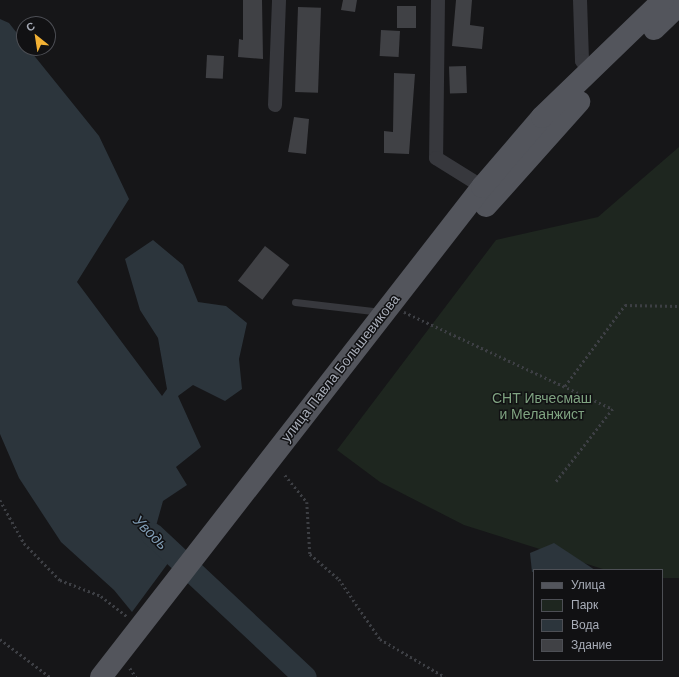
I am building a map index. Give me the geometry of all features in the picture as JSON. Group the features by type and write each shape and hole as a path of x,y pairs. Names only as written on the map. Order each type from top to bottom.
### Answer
{"main road":[{"name":"улица Павла Большевикова","path":"142,626 218,533 393,312 488,191 542,117 663,0"},
{"name":"улица Павла Большевикова","path":"488,191 679,5"},
{"path":"122,672 142,626"},
{"path":"101,677 142,626"}],"street":[{"path":"274,105 279,0"},
{"path":"438,0 436,158 488,191"},
{"path":"580,0 582,61 590,70"}],"lane":[{"path":"295,302 393,312"}],"path":[{"path":"565,386 624,305 679,306"},
{"path":"393,312 565,386 613,409 556,482"},
{"path":"285,475 307,502 310,554 339,579 380,639 445,677"},
{"path":"0,500 24,543 60,580 101,596 142,626"},
{"path":"0,639 50,677"},
{"path":"122,672 136,677"}],"green space":[{"name":"СНТ Ивчесмаш и Меланжист","path":"679,147 679,578 663,578 663,569 603,569 464,525 380,482 337,450 496,240 598,217"}],"water":[{"path":"0,19 9,23 16,32 16,56 34,56 99,136 129,199 77,282 162,396 167,389 158,338 140,310 125,259 153,240 183,265 198,302 226,306 247,323 239,359 242,389 225,401 193,385 178,396 201,447 176,467 187,485 163,501 156,526 177,551 132,612 114,590 61,542 19,478 0,434"},
{"path":"554,543 593,569 533,569 532,572 530,553"}],"building":[{"path":"243,0 262,0 263,59 238,57 239,39 243,40"},
{"path":"343,0 357,0 355,12 341,10"},
{"path":"456,0 472,0 470,25 484,27 482,49 452,46"},
{"path":"397,6 416,6 416,28 397,28"},
{"path":"298,7 321,8 318,93 295,92"},
{"path":"381,30 400,31 399,57 380,56"},
{"path":"207,55 224,56 223,79 206,78"},
{"path":"466,66 467,93 450,94 449,67"},
{"path":"394,73 415,74 409,154 384,153 384,131 393,132"},
{"path":"294,117 309,119 306,154 288,152"},
{"path":"265,246 289,265 262,300 238,281"}],"waterway":[{"name":"Уводь","path":"152,534 305,677"}]}
